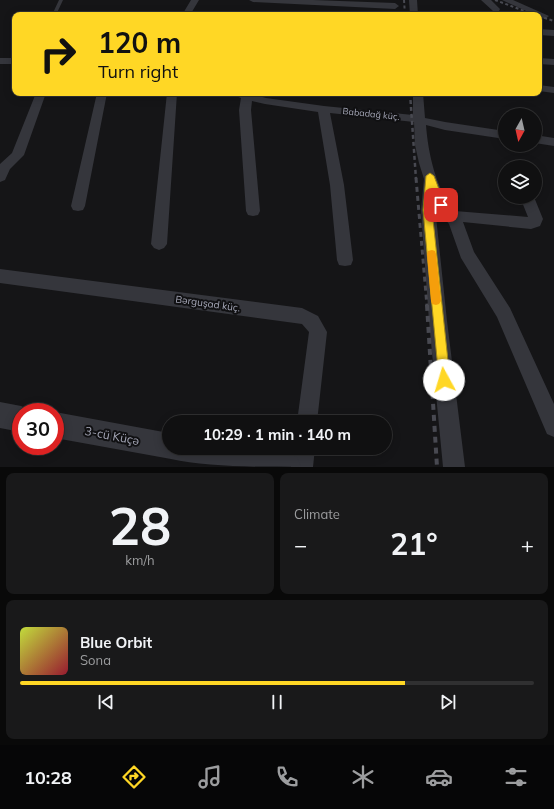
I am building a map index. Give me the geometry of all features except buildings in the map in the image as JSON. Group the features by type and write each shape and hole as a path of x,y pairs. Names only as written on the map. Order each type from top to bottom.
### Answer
{"street":[{"path":"188,12 195,0"},
{"path":"253,0 395,6"},
{"path":"413,0 414,12"},
{"path":"485,0 492,4 496,9"},
{"path":"506,0 535,12"},
{"path":"542,32 554,33"},
{"path":"0,61 12,61"},
{"path":"542,61 554,62"},
{"path":"542,88 554,90"},
{"path":"0,177 5,167 18,154 40,96"},
{"path":"78,206 101,96"},
{"path":"159,244 172,96"},
{"path":"242,96 245,110 253,211"},
{"name":"Babadağ küç.","path":"248,96 324,109 404,117 445,126 498,134"},
{"path":"418,96 423,151 430,176 441,205 456,222 467,254 504,313 554,427"},
{"path":"324,109 337,185 345,260"},
{"path":"542,140 554,142"},
{"path":"430,176 428,210 454,467"},
{"path":"450,216 531,223 535,222 536,219 531,204"},
{"name":"Bərguşad küç.","path":"0,276 302,316 310,319 315,324 318,332 308,415"},
{"path":"0,415 12,417"},
{"name":"3-cü Küçə","path":"64,427 162,445"},
{"path":"196,455 208,460 287,467"},
{"path":"302,467 303,455"}],"lane":[{"path":"55,12 61,0"}],"railway":[{"path":"404,0 405,12"},
{"path":"495,0 527,12"},
{"path":"542,17 554,21"},
{"path":"410,96 416,179"},
{"path":"416,178 427,306"},
{"path":"427,305 437,467"}],"slow traffic":[{"path":"432,254 436,301"}],"route":[{"path":"441,205 430,176 428,210 444,380"}]}
